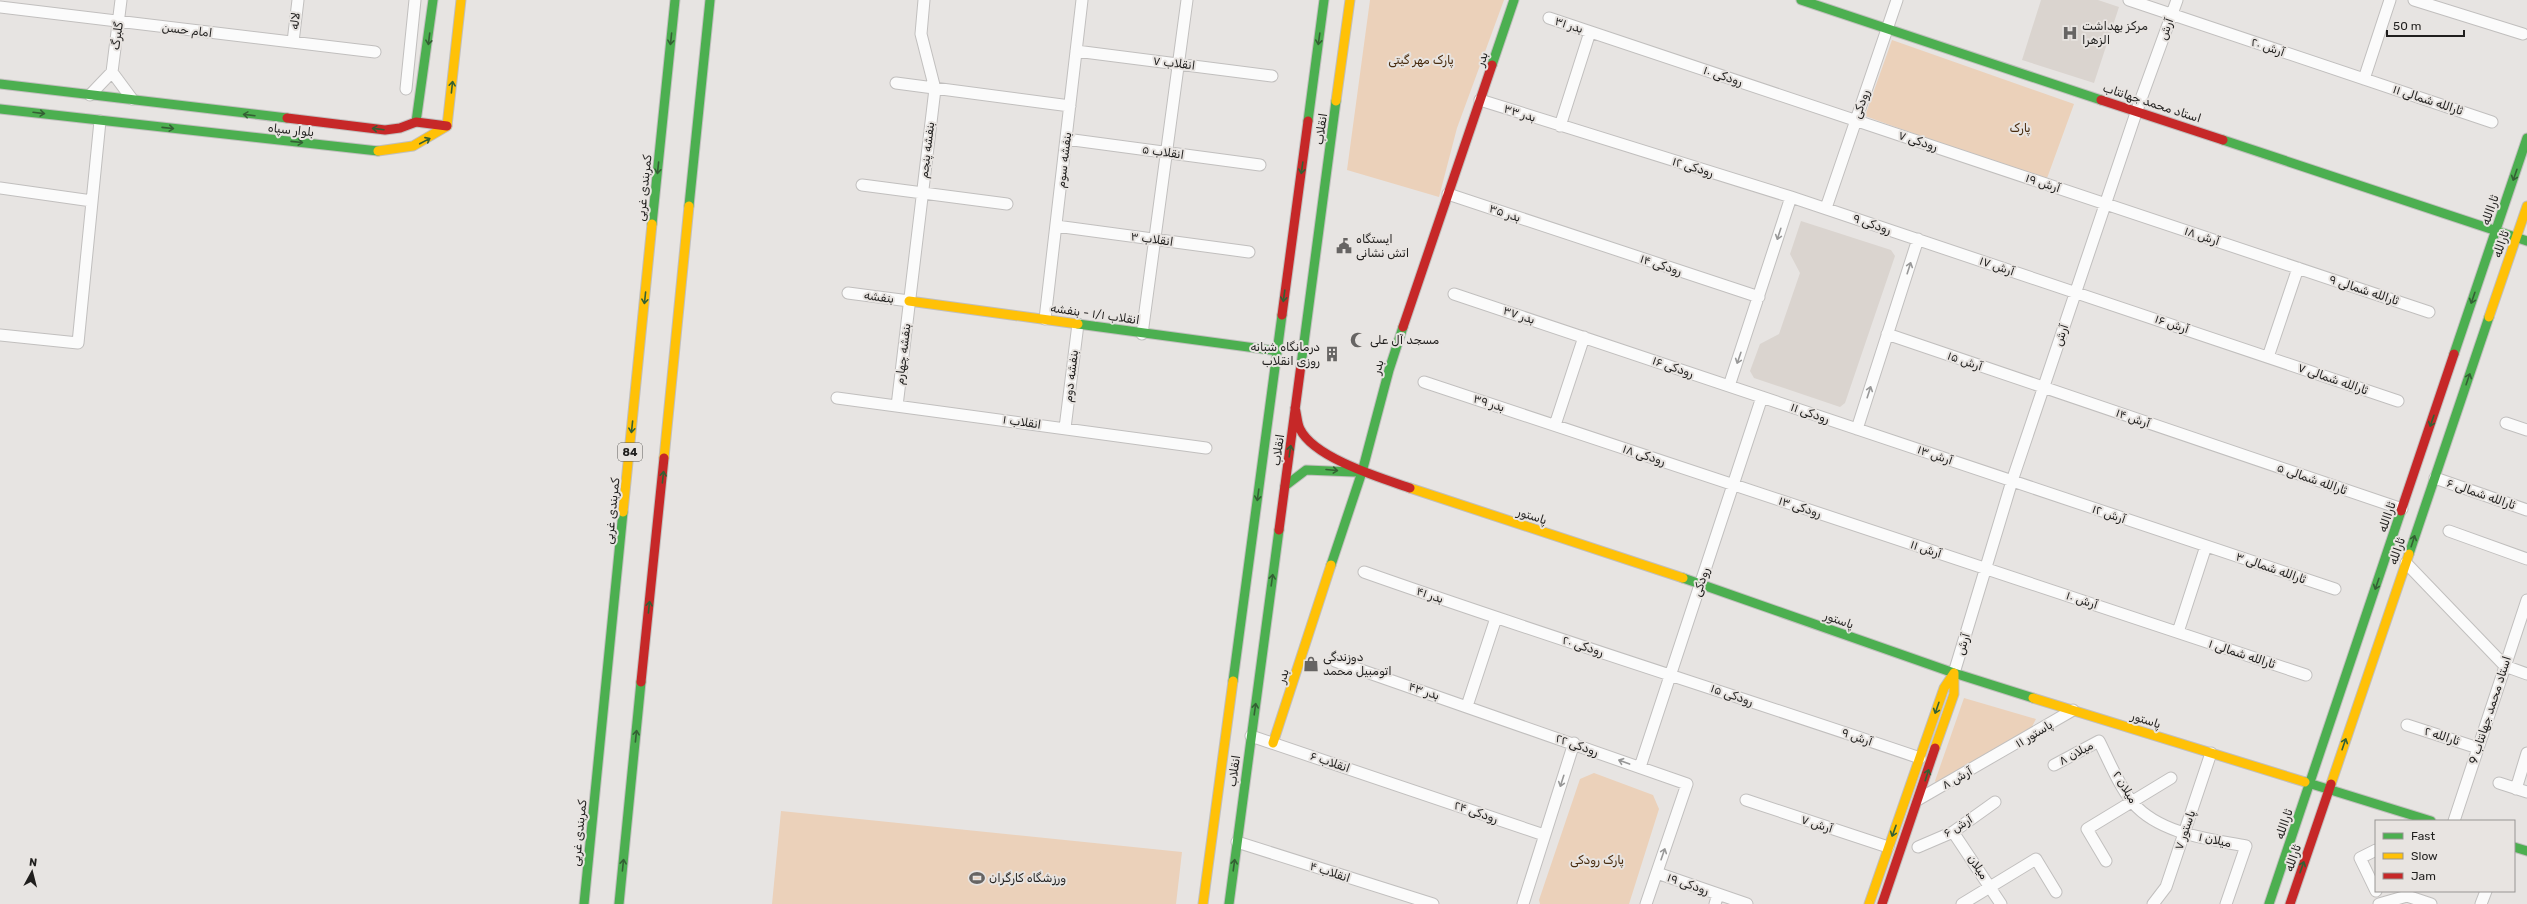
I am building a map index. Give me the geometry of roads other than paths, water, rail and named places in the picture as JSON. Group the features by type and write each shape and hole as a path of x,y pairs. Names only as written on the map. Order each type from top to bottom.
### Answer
{"main road":[{"path":"433,0 416,122 447,126 461,0"},
{"name":"کمربندی غربی","path":"584,904 674,0"},
{"path":"619,904 710,0"},
{"name":"انقلاب","path":"1203,904 1324,0"},
{"name":"انقلاب","path":"1229,904 1350,0"},
{"name":"بدر","path":"1273,743 1362,472 1389,370 1514,0"},
{"name":"استاد محمد جهانتاب","path":"1801,0 1887,30 2137,110 2516,238"},
{"name":"بلوار سپاه","path":"0,84 386,130 400,128 416,122"},
{"name":"بلوار سپاه","path":"0,109 374,151 400,151 426,141 447,126"},
{"name":"ثاراالله","path":"2269,904 2527,138"},
{"name":"ثارالله","path":"2290,904 2527,206"},
{"path":"2516,238 2527,241"},
{"name":"انقلاب ۱/۱ - بنفشه","path":"909,301 1045,319 1142,334 1277,351"},
{"path":"1295,408 1300,429 1313,445 1362,472"},
{"path":"1285,486 1306,470 1315,468 1362,472"},
{"name":"پاستور","path":"1362,472 1700,584 1954,673 2329,789"},
{"name":"آرش","path":"1869,904 1944,688 1954,673"},
{"name":"آرش","path":"1882,904 1954,694 1954,673"},
{"path":"2329,789 2428,820"},
{"path":"2515,847 2527,851"}],"street":[{"name":"گلبرگ","path":"112,72 120,22 121,0"},
{"name":"لاله","path":"293,42 298,0"},
{"path":"406,89 415,0"},
{"name":"بنفشه پنجم","path":"909,301 921,193 935,89 921,34 924,0"},
{"name":"بنفشه سوم","path":"1045,319 1082,0"},
{"path":"1142,334 1187,0"},
{"name":"رودکی","path":"1826,208 1897,0"},
{"name":"آرش ۲۰","path":"2129,0 2364,79"},
{"name":"آرش","path":"1954,673 2012,481 2137,110 2177,0"},
{"path":"2364,79 2390,0"},
{"path":"2414,0 2523,34"},
{"name":"امام حسن","path":"0,7 375,52"},
{"name":"بدر ۳۱","path":"1549,18 1590,32"},
{"path":"1560,126 1590,32"},
{"name":"رودکی ۱۰","path":"1590,32 1856,121"},
{"name":"انقلاب ۷","path":"1076,51 1272,76"},
{"path":"90,95 112,72 132,100"},
{"name":"ثارالله شمالی ۱۱","path":"2364,79 2492,122"},
{"path":"896,83 1070,106"},
{"name":"بدر ۳۳","path":"1480,100 1560,126"},
{"path":"0,336 78,343 100,120"},
{"name":"رودکی ۷","path":"1856,121 1980,162"},
{"name":"رودکی ۱۲","path":"1560,126 1826,208"},
{"name":"انقلاب ۵","path":"1066,138 1260,165"},
{"name":"آرش ۱۹","path":"1980,162 2105,204"},
{"path":"862,185 1007,204"},
{"path":"0,188 92,201"},
{"name":"بدر ۳۵","path":"1448,194 1562,232"},
{"path":"1729,386 1791,197"},
{"name":"آرش ۱۸","path":"2105,204 2298,268"},
{"name":"رودکی ۹","path":"1826,208 1918,239"},
{"name":"انقلاب ۳","path":"1056,226 1249,252"},
{"name":"رودکی ۱۴","path":"1562,232 1759,297"},
{"path":"1857,429 1918,239"},
{"name":"آرش ۱۷","path":"1918,239 2076,292"},
{"path":"2268,357 2298,268"},
{"name":"ثارالله شمالی ۹","path":"2298,268 2429,312"},
{"name":"آرش ۱۶","path":"2076,292 2268,357"},
{"name":"بنفشه","path":"848,293 909,301"},
{"name":"بدر ۳۷","path":"1454,294 1584,337"},
{"name":"بنفشه چهارم","path":"897,406 909,301"},
{"name":"بنفشه دوم","path":"1065,428 1078,324"},
{"name":"آرش ۱۵","path":"1887,334 2044,387"},
{"path":"1555,425 1584,337"},
{"name":"رودکی ۱۶","path":"1584,337 1762,397"},
{"name":"ثارالله شمالی ۷","path":"2268,357 2398,400"},
{"name":"بدر ۳۹","path":"1424,382 1555,425"},
{"name":"آرش ۱۴","path":"2044,387 2223,448"},
{"name":"رودکی","path":"1640,767 1762,397"},
{"name":"رودکی ۱۱","path":"1762,397 1857,429"},
{"name":"انقلاب ۱","path":"837,398 1206,448"},
{"path":"2506,423 2527,430"},
{"name":"رودکی ۱۸","path":"1555,425 1733,484"},
{"name":"آرش ۱۳","path":"1857,429 2012,481"},
{"name":"ثارالله شمالی ۵","path":"2223,448 2402,509"},
{"name":"ثارالله شمالی ۶","path":"2435,478 2527,510"},
{"name":"آرش ۱۲","path":"2012,481 2206,546"},
{"name":"رودکی ۱۳","path":"1733,484 1867,529"},
{"name":"آرش ۱۱","path":"1867,529 1986,568"},
{"path":"2450,531 2527,559"},
{"path":"2178,632 2206,546"},
{"name":"ثارالله شمالی ۳","path":"2206,546 2335,589"},
{"path":"2406,563 2505,666 2527,674"},
{"name":"آرش ۱۰","path":"1986,568 2178,632"},
{"name":"بدر ۴۱","path":"1364,572 1496,618"},
{"name":"استاد محمد جهانتاب 9","path":"2454,820 2527,600"},
{"path":"1467,706 1496,618"},
{"name":"رودکی ۲۰","path":"1496,618 1670,674"},
{"name":"ثارالله شمالی ۱","path":"2178,632 2306,675"},
{"name":"بدر ۴۳","path":"1335,662 1467,706"},
{"name":"رودکی ۱۵","path":"1670,674 1794,716"},
{"name":"رودکی ۲۲","path":"1467,706 1687,784 1657,873"},
{"name":"پاستور ۱۱","path":"1995,756 2073,710"},
{"name":"آرش ۹","path":"1794,716 1920,758"},
{"name":"ثارالله ۲","path":"2407,725 2478,748"},
{"name":"انقلاب ۶","path":"1251,736 1409,789"},
{"name":"میلان ۸","path":"2054,765 2099,741"},
{"name":"میلان ۲","path":"2099,741 2132,802 2143,814 2184,834"},
{"path":"1523,904 1574,744"},
{"name":"پاستور ۷","path":"2153,904 2166,887 2211,753"},
{"path":"2499,783 2522,790 2527,753"},
{"name":"آرش ۸","path":"1919,799 1995,756"},
{"path":"2106,861 2087,829 2171,778"},
{"name":"رودکی ۲۴","path":"1409,789 1544,835"},
{"name":"آرش ۷","path":"1746,800 1888,847"},
{"name":"آرش ۶","path":"1918,847 1953,832 1996,802"},
{"name":"میلان","path":"1953,832 2001,904"},
{"name":"میلان ۱","path":"2184,834 2246,846 2226,904"},
{"name":"انقلاب ۴","path":"1237,842 1426,903"},
{"path":"2373,879 2360,858 2375,850"},
{"path":"1962,904 2036,860 2056,892"},
{"path":"1646,904 1657,873"},
{"name":"رودکی ۱۹","path":"1657,873 1717,899 1747,904"},
{"path":"2376,892 2380,903 2406,894 2431,904"},
{"path":"2481,904 2486,892"}],"place":[{"name":"مرکز بهداشت الزهرا","path":"2070,33"},
{"name":"ایستگاه اتش نشانی","path":"1344,246"},
{"name":"مسجد آل علی","path":"1358,340"},
{"name":"درمانگاه شبانه روزی انقلاب","path":"1332,354"},
{"name":"دوزندگی اتومبیل محمد","path":"1311,664"},
{"name":"ورزشگاه کارگران","path":"977,878"}],"park label":[{"name":"پارک مهر گیتی","path":"1421,60"},
{"name":"پارک","path":"2020,128"},
{"name":"پارک رودکی","path":"1597,860"}]}
